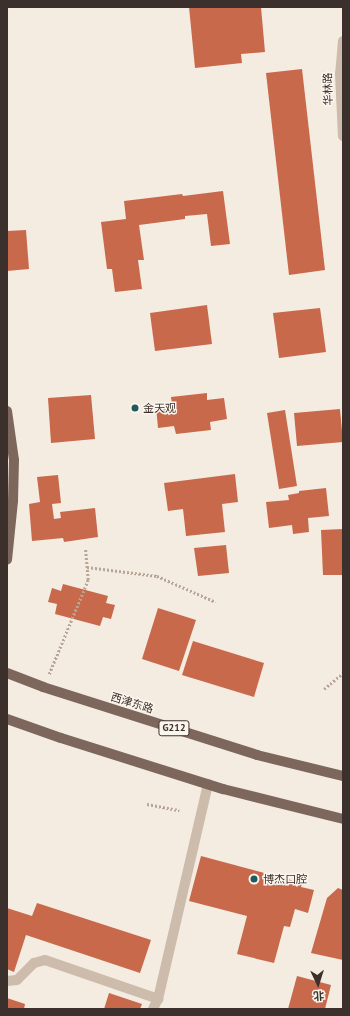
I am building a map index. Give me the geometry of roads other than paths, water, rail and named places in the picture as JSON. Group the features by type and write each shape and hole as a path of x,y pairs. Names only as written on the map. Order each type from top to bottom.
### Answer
{"main road":[{"path":"7,411 14,460 13,501 7,560"},
{"name":"西津东路","path":"7,673 43,687 257,755 343,776"},
{"path":"7,719 61,738 208,784 343,819"}],"street":[{"name":"华林路","path":"343,41 340,73 343,136"},
{"path":"154,1009 158,999 208,784"},
{"path":"7,982 17,980 34,963 45,960 158,999"}],"place":[{"name":"金天观","path":"135,408"},
{"name":"博杰口腔","path":"254,879"}]}
